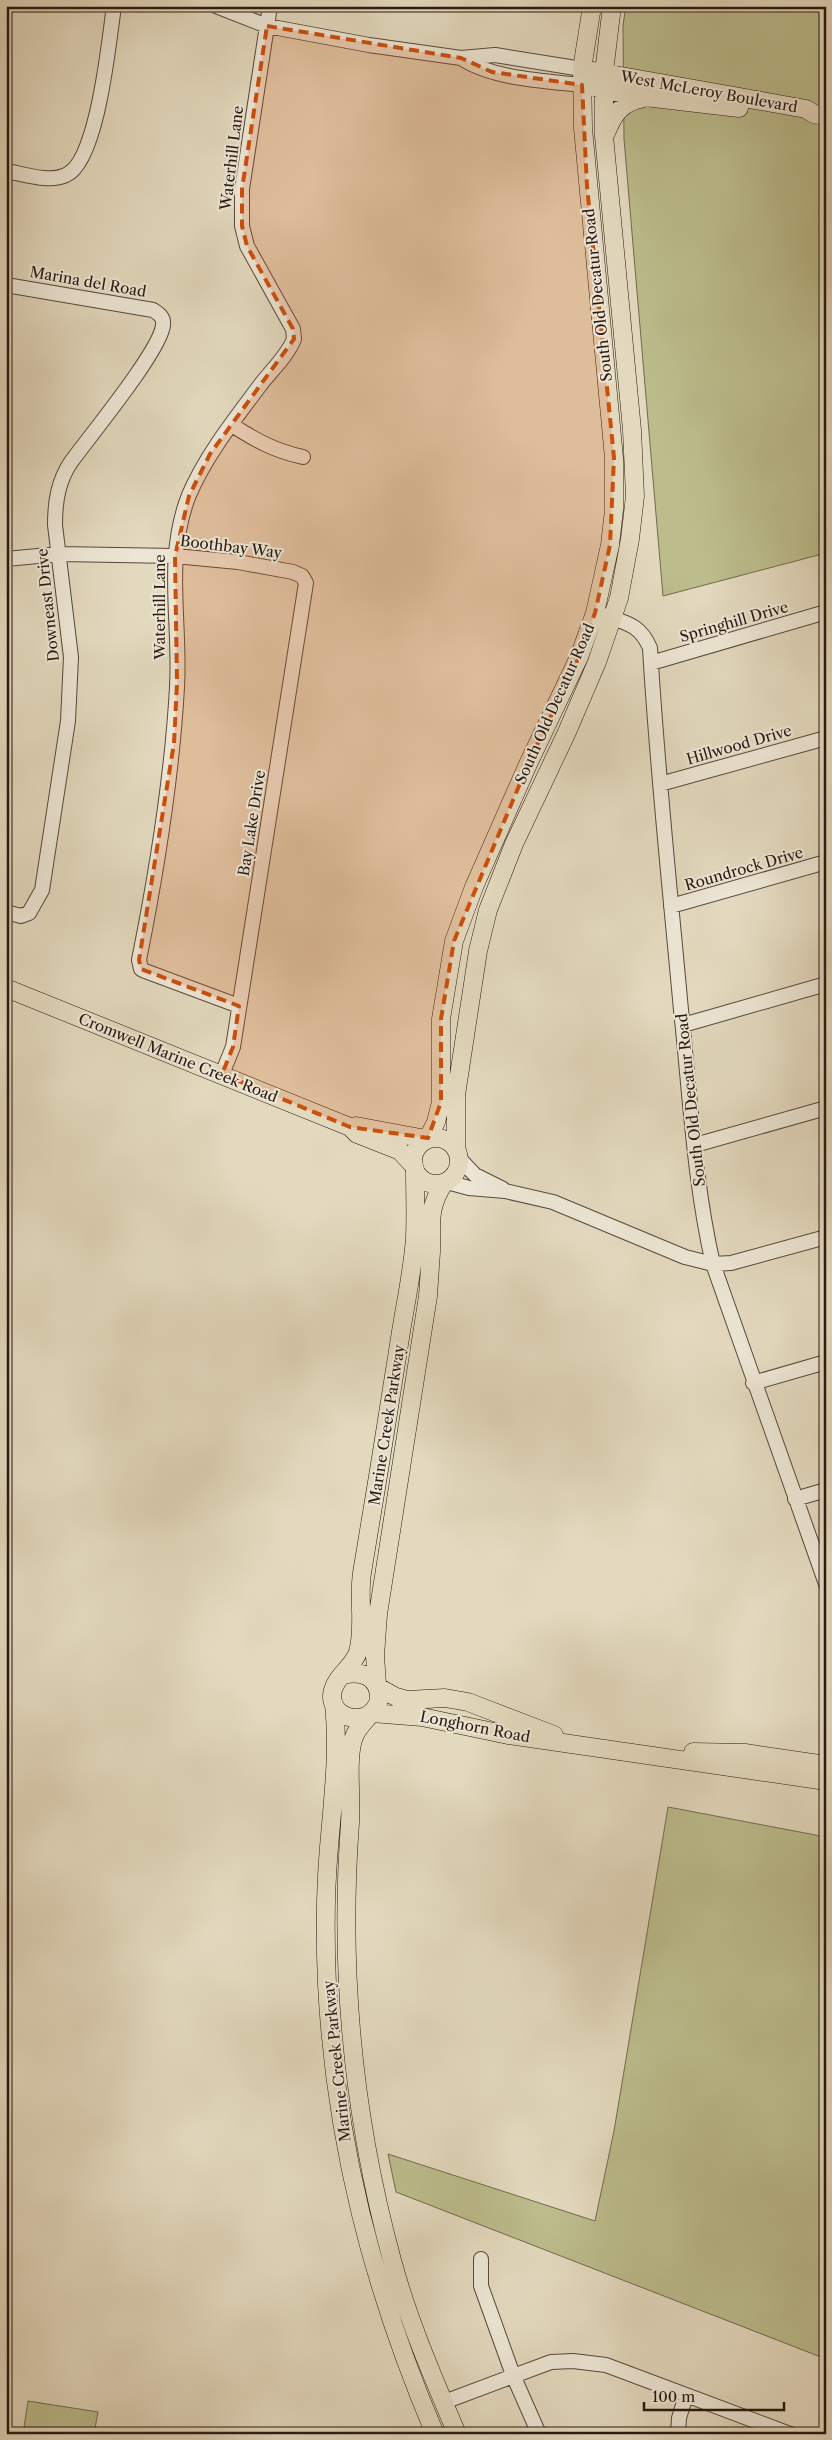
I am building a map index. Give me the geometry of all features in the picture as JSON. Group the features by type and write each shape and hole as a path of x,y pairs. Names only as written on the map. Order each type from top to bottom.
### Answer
{"main road":[{"name":"South Old Decatur Road","path":"427,1139 438,1118 441,1102 439,1048 444,991 454,941 474,888 529,762 579,658 595,613 610,545 614,510 614,458 587,186 582,77 592,6"},
{"name":"South Old Decatur Road","path":"457,1154 456,1095 467,1016 478,950 493,896 514,844 567,732 613,619 626,574 635,496 632,430 623,319 604,136 604,80 612,6"},
{"path":"582,77 604,80"},
{"name":"West McLeroy Boulevard","path":"604,80 647,98 805,117 820,115"},
{"name":"West McLeroy Boulevard","path":"604,80 806,109 820,115"},
{"path":"604,136 618,109 627,102 647,98"},
{"path":"600,322 623,319"},
{"path":"474,888 493,896"},
{"name":"Cromwell Marine Creek Road","path":"6,988 350,1127 357,1134 400,1151 415,1167"},
{"name":"Cromwell Marine Creek Road","path":"350,1127 361,1126 427,1139"},
{"path":"427,1139 442,1140 457,1154 455,1173 445,1183 429,1181 415,1167 416,1150 427,1139"},
{"name":"Marine Creek Parkway","path":"343,1675 357,1654 361,1632 362,1575 373,1516 415,1239 415,1167"},
{"name":"Marine Creek Parkway","path":"377,1686 375,1656 378,1614 417,1352 428,1296 431,1252 430,1216 433,1203 445,1183"},
{"path":"362,1674 371,1678 377,1686 379,1700 371,1714 360,1719 350,1718 341,1713 334,1704 334,1687 343,1675 362,1674"},
{"name":"Longhorn Road","path":"377,1686 396,1697 407,1700 445,1698 468,1702 578,1744"},
{"name":"Marine Creek Parkway","path":"334,1704 337,1739 327,1887 327,1984 340,2110 360,2214 371,2259 384,2301 435,2434"},
{"name":"Marine Creek Parkway","path":"371,1714 357,1730 351,1747 351,1810 346,1902 349,2027 366,2151 392,2262 417,2334 457,2434"},
{"name":"Longhorn Road","path":"371,1714 422,1717 508,1735 826,1781"},
{"name":"Longhorn Road","path":"660,1757 692,1752 745,1753 823,1763"},
{"path":"425,2410 444,2402"}],"street":[{"path":"6,171 59,178 69,174 80,161 91,139 97,115 114,6"},
{"path":"216,6 267,26 369,45 462,58 476,68 492,72 582,77"},
{"name":"Waterhill Lane","path":"238,1006 144,972 140,964 174,743 177,683 174,600 175,556 189,496 210,454 294,339 293,329 246,246 242,226 242,189 270,6"},
{"name":"Marina del Road","path":"6,285 153,310 162,316"},
{"name":"Downeast Drive","path":"6,912 25,916 32,909 42,890 68,721 71,657 55,506 64,473 138,372 160,334 163,322 162,316"},
{"path":"232,425 262,445 280,452 303,457"},
{"name":"Boothbay Way","path":"6,559 59,554 175,556 238,562 293,572 302,576"},
{"name":"Bay Lake Drive","path":"222,1074 233,1047 305,590 306,583 302,576"},
{"name":"Springhill Drive","path":"651,663 826,612"},
{"path":"595,613 613,619"},
{"name":"South Old Decatur Road","path":"613,619 641,631 650,648 660,784 703,1223 713,1264 753,1383 826,1584"},
{"name":"Hillwood Drive","path":"660,784 826,738"},
{"name":"Roundrock Drive","path":"672,906 826,862"},
{"path":"683,1025 826,984"},
{"path":"695,1145 826,1108"},
{"path":"457,1154 475,1175 500,1186 505,1191"},
{"path":"445,1183 469,1188 505,1191 553,1202 685,1257 713,1264 731,1263 826,1236"},
{"path":"753,1383 826,1362"},
{"path":"795,1499 826,1490"},
{"path":"481,2259 481,2286 513,2374 539,2434"},
{"path":"444,2402 513,2374 550,2362 573,2361 606,2365 790,2434"},
{"path":"678,2434 679,2418 686,2395"}],"highlighted area":[{"path":"267,26 461,58 492,72 582,85 587,186 614,458 610,545 595,613 579,657 529,762 454,941 441,1019 441,1102 428,1138 350,1127 222,1074 233,1047 239,1006 141,969 139,960 174,743 177,683 175,556 189,496 210,454 294,339 293,329 247,246 242,226 242,189"}],"green space":[{"path":"626,6 826,6 826,553 663,596 624,139 623,25"},
{"path":"668,1807 826,1837 826,2359 396,2192 388,2154 595,2221 614,2131"},
{"path":"28,2401 98,2412 94,2434 23,2434"}]}
